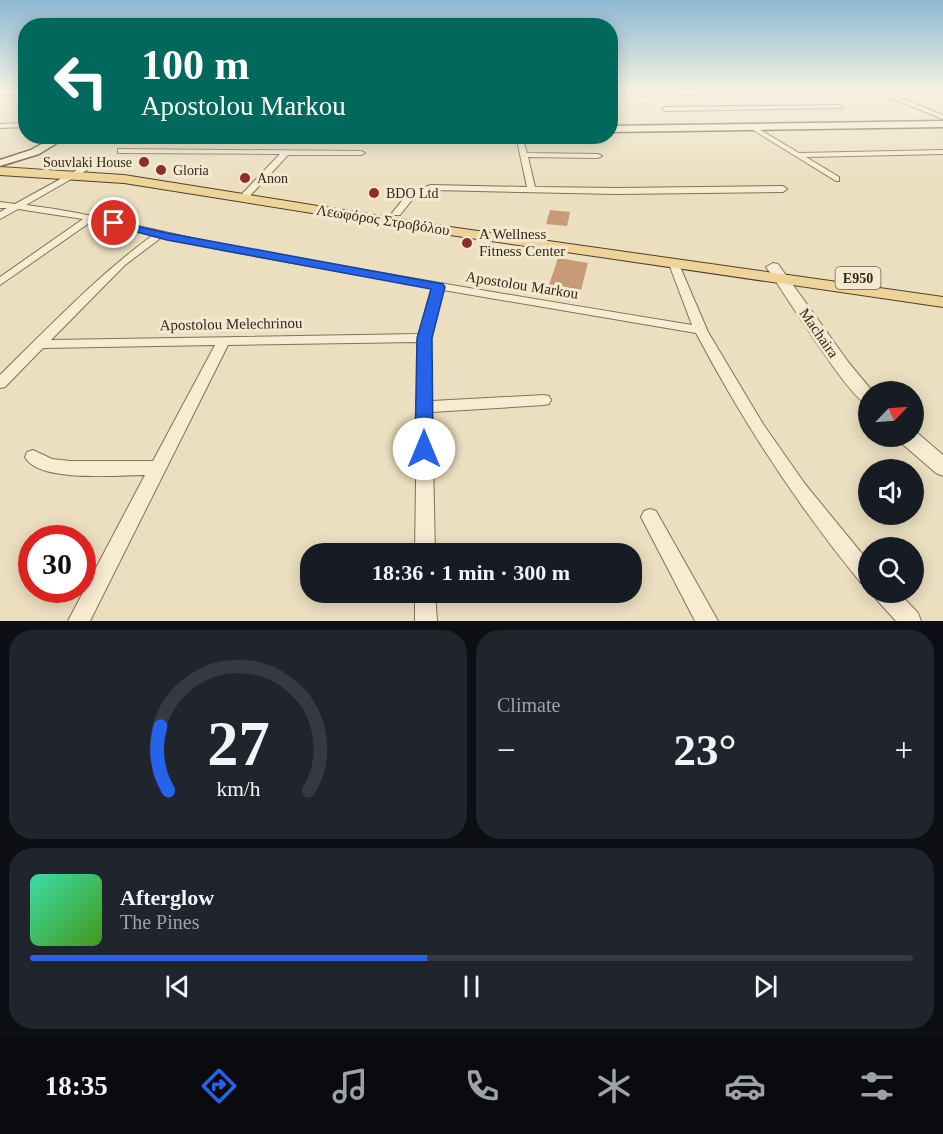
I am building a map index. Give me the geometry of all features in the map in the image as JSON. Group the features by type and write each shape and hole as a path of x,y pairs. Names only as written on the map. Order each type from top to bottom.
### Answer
{"main road":[{"path":"618,129 943,124"},
{"path":"0,164 35,152 50,144"},
{"path":"27,166 26,160 35,152"},
{"name":"Λεωφόρος Στροβόλου","path":"0,164 79,171 124,179 397,213 777,273 943,302"},
{"name":"Λεωφόρος Στροβόλου","path":"0,171 79,171"},
{"name":"Λεωφόρος Στροβόλου","path":"247,194 422,227 674,264 943,290"}],"street":[{"path":"0,126 18,125"},
{"path":"752,127 836,179"},
{"path":"522,144 532,190"},
{"path":"121,151 361,153"},
{"path":"798,155 943,152"},
{"path":"247,194 285,153"},
{"path":"525,155 598,156"},
{"path":"0,216 79,171"},
{"path":"397,213 412,194 431,187 621,191 783,189"},
{"name":"Apostolou Markou","path":"0,205 92,217 159,235 438,287 701,330"},
{"path":"0,282 92,217"},
{"path":"0,383 121,263 159,235"},
{"path":"674,264 701,330 764,440 802,494 858,564"},
{"name":"Machaira","path":"777,273 858,386"},
{"path":"425,543 424,338 438,287"},
{"name":"Apostolou Melechrinou","path":"38,344 424,338"},
{"path":"79,621 224,340"},
{"path":"424,407 544,400"},
{"path":"920,447 943,467"},
{"path":"33,457 50,466 70,468 158,468"},
{"path":"650,517 706,621"},
{"path":"425,603 426,621"},
{"path":"894,603 910,621"}],"building":[{"path":"550,210 570,212 567,226 546,224"},
{"path":"558,258 588,263 581,290 549,285"}],"place":[{"name":"Souvlaki House","path":"144,162"},
{"name":"Gloria","path":"161,170"},
{"name":"Anon","path":"245,178"},
{"name":"BDO Ltd","path":"374,193"},
{"name":"A Wellness Fitness Center","path":"467,243"}],"route":[{"path":"114,223 167,237 438,287 424,338 424,449"}]}
